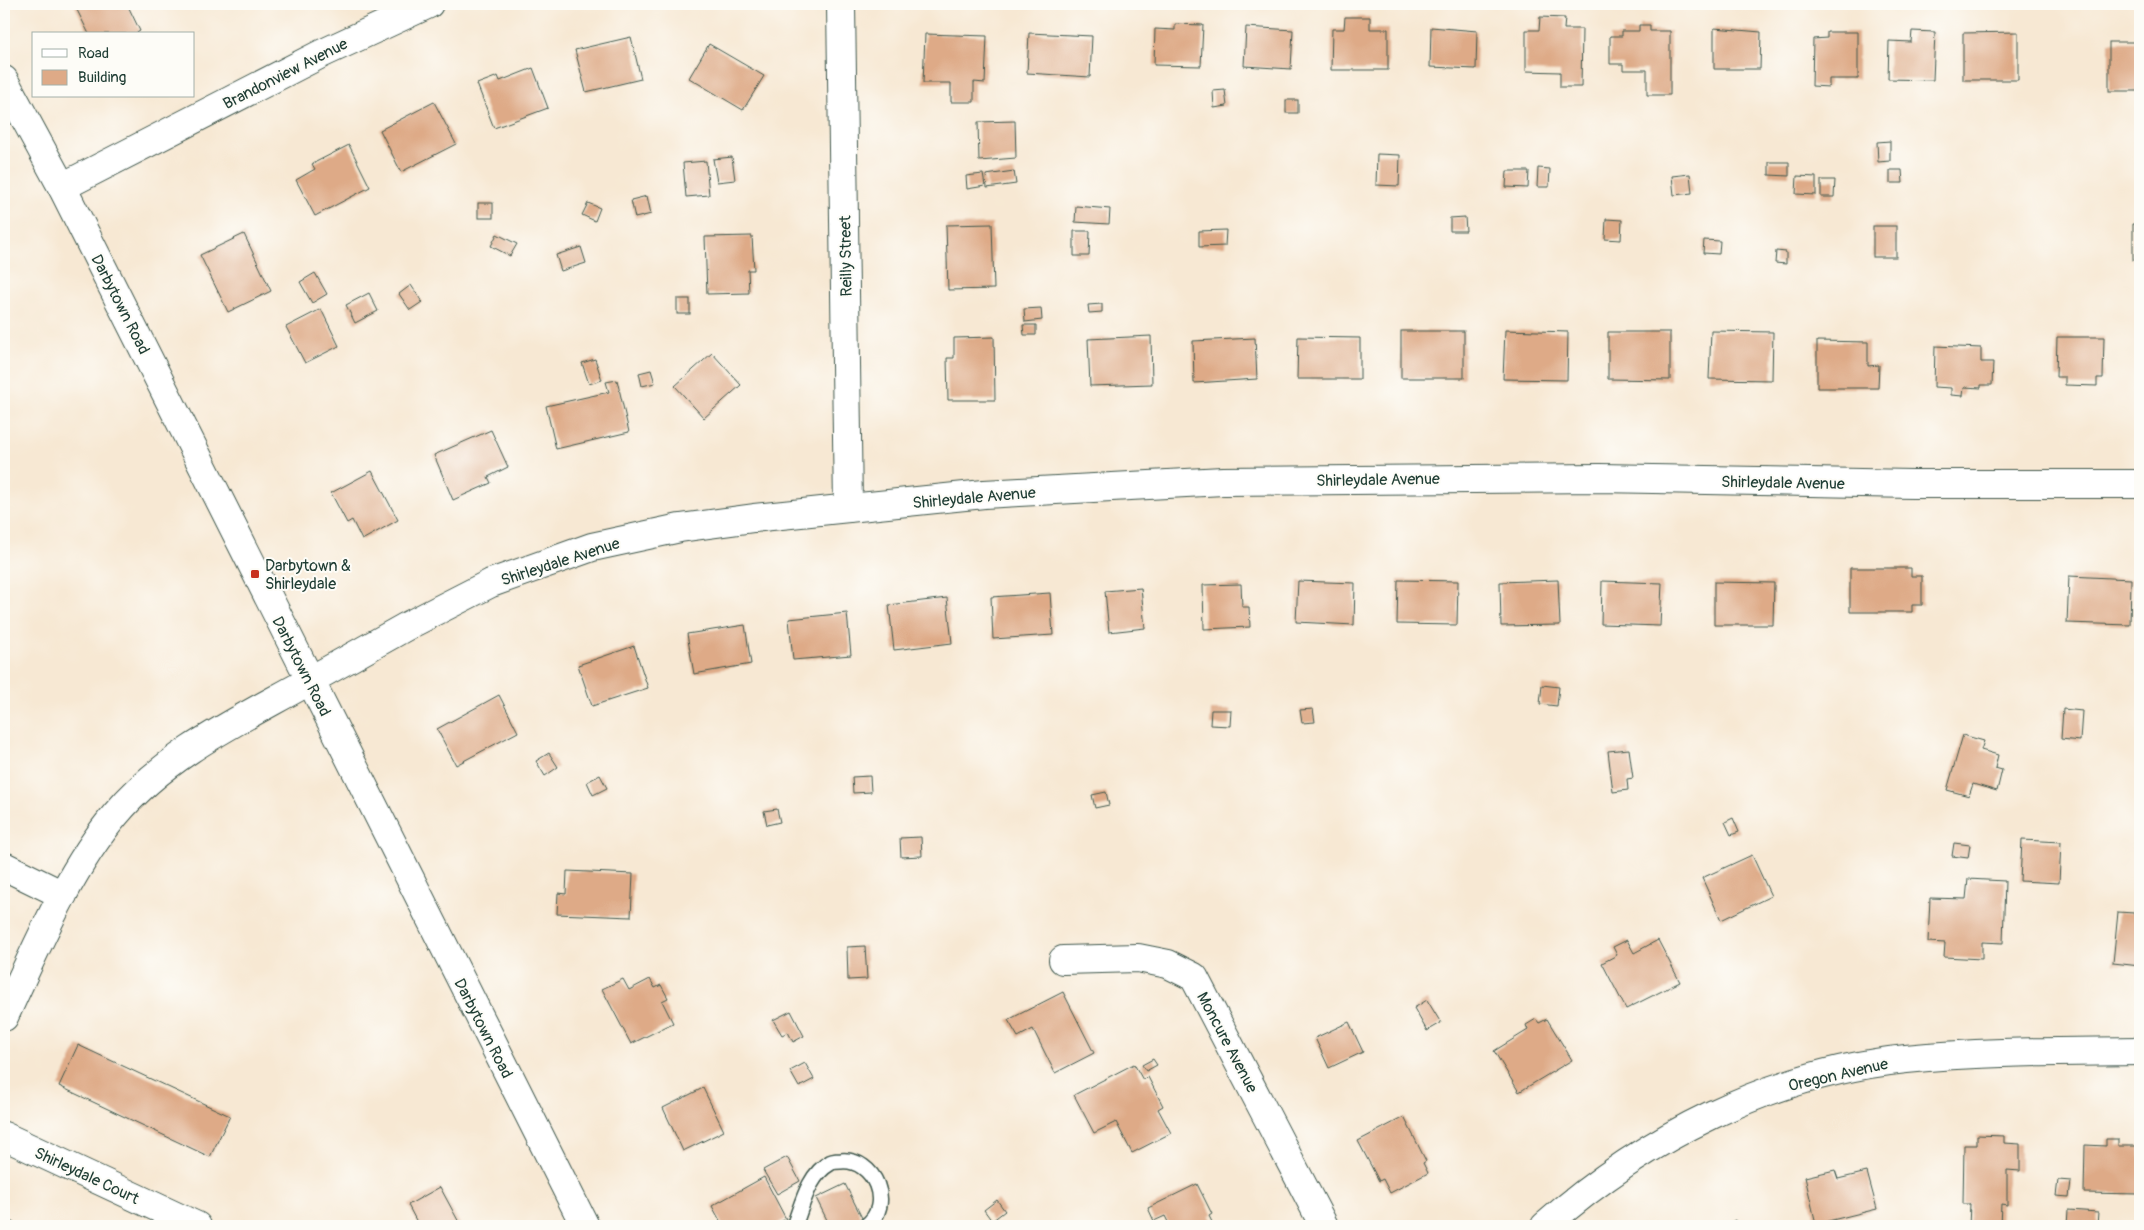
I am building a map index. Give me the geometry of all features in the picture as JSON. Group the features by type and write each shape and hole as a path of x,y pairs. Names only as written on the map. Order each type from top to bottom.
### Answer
{"street":[{"name":"Brandonview Avenue","path":"62,187 312,59 379,15 429,4"},
{"name":"Reilly Street","path":"841,4 848,508"},
{"name":"Darbytown Road","path":"4,80 62,187 585,1226"},
{"name":"Shirleydale Avenue","path":"4,1017 63,895 116,813 150,779 198,744 407,626 491,583 592,547 680,528 848,508 984,494 1223,481 1600,478 1912,484 2140,484"},
{"path":"4,866 63,895"},
{"name":"Moncure Avenue","path":"1063,960 1138,958 1168,964 1194,977 1324,1226"},
{"name":"Oregon Avenue","path":"1546,1226 1606,1176 1684,1127 1764,1092 1824,1073 1905,1059 2003,1053 2140,1050"},
{"name":"Shirleydale Court","path":"4,1136 197,1226"}],"lane":[{"path":"794,1226 805,1195 817,1175 830,1162 852,1160 870,1172 879,1187 879,1205 872,1222 866,1226"}],"building":[{"path":"74,4 127,4 140,31 138,32 88,32"},
{"path":"1345,17 1370,17 1370,29 1388,29 1388,70 1331,70 1332,29 1344,29"},
{"path":"1540,17 1565,18 1564,29 1582,29 1581,87 1560,87 1560,72 1526,71 1526,30 1539,30"},
{"path":"1175,24 1203,25 1201,66 1154,65 1155,29 1175,30"},
{"path":"1639,25 1650,25 1650,31 1670,31 1670,95 1647,95 1647,70 1623,70 1623,64 1610,64 1610,36 1622,36 1622,31 1639,31"},
{"path":"1246,27 1293,30 1291,69 1244,66"},
{"path":"1431,27 1477,31 1476,69 1430,67"},
{"path":"1714,28 1761,32 1760,69 1714,69"},
{"path":"1912,31 1935,32 1933,80 1888,79 1889,41 1911,42"},
{"path":"1827,32 1858,32 1858,79 1829,79 1829,87 1812,86 1813,39 1827,38"},
{"path":"2018,32 2018,80 1963,80 1963,33"},
{"path":"1029,33 1092,36 1090,77 1027,73"},
{"path":"925,34 987,36 985,83 974,82 974,102 951,102 951,83 923,83"},
{"path":"631,37 641,79 586,92 575,50"},
{"path":"2109,42 2140,42 2140,91 2109,91"},
{"path":"709,44 764,76 743,110 689,78"},
{"path":"533,68 548,108 494,128 477,84 498,76 500,81"},
{"path":"1225,90 1227,106 1214,108 1213,91"},
{"path":"1286,100 1298,100 1298,113 1286,113"},
{"path":"434,102 456,144 401,172 380,130"},
{"path":"1015,121 1016,158 979,161 978,122"},
{"path":"1890,141 1890,161 1878,162 1877,142"},
{"path":"349,145 370,187 315,216 296,180 315,169 312,164"},
{"path":"1377,154 1400,155 1399,186 1376,185"},
{"path":"732,157 735,180 717,182 713,159"},
{"path":"706,161 709,195 686,197 683,163"},
{"path":"1769,162 1789,162 1789,176 1769,175"},
{"path":"1538,168 1550,169 1549,187 1537,187"},
{"path":"1890,170 1902,170 1903,183 1890,183"},
{"path":"1014,171 1016,184 987,188 986,175"},
{"path":"1507,171 1529,171 1528,188 1506,187"},
{"path":"983,174 985,186 967,189 966,176"},
{"path":"1690,174 1692,193 1674,195 1672,176"},
{"path":"1797,176 1816,177 1816,195 1796,194"},
{"path":"1821,180 1835,180 1834,197 1821,197"},
{"path":"647,196 651,214 635,218 631,200"},
{"path":"478,203 493,203 493,218 478,218"},
{"path":"588,203 600,208 595,221 582,215"},
{"path":"1076,206 1110,209 1109,224 1075,222"},
{"path":"1465,217 1466,231 1450,231 1450,218"},
{"path":"1606,219 1622,220 1621,240 1605,239"},
{"path":"992,224 994,289 948,290 946,225"},
{"path":"2133,224 2140,224 2140,260 2133,260"},
{"path":"1873,226 1896,226 1896,257 1873,257"},
{"path":"1226,230 1225,246 1199,247 1199,231"},
{"path":"1074,231 1090,231 1089,256 1074,256"},
{"path":"244,234 271,291 228,312 200,255"},
{"path":"497,234 517,244 510,256 491,246"},
{"path":"752,236 754,270 748,270 749,293 707,294 705,237"},
{"path":"1704,240 1720,241 1719,254 1703,253"},
{"path":"581,247 586,263 561,271 556,255"},
{"path":"1776,251 1786,252 1786,264 1775,263"},
{"path":"315,273 327,294 312,303 300,282"},
{"path":"411,285 422,302 410,310 399,294"},
{"path":"369,293 378,311 355,323 346,305"},
{"path":"677,299 690,299 690,314 677,314"},
{"path":"1102,304 1102,312 1089,313 1088,305"},
{"path":"1041,308 1042,320 1025,322 1024,309"},
{"path":"321,309 339,346 305,363 286,327"},
{"path":"1023,325 1036,325 1036,335 1024,335"},
{"path":"1505,330 1568,332 1567,380 1503,379"},
{"path":"1401,331 1464,331 1464,378 1401,378"},
{"path":"1711,331 1773,332 1772,380 1709,379"},
{"path":"1608,332 1670,332 1670,380 1608,379"},
{"path":"1151,336 1152,384 1090,386 1088,339"},
{"path":"994,337 995,400 948,400 947,358 954,358 954,338"},
{"path":"1298,337 1360,338 1360,379 1297,379"},
{"path":"2057,337 2104,337 2103,378 2097,378 2097,386 2065,385 2065,377 2056,377"},
{"path":"1255,338 1257,379 1194,383 1193,341"},
{"path":"1817,341 1868,342 1868,366 1879,365 1878,388 1817,388"},
{"path":"1935,346 1981,348 1981,362 1993,362 1992,385 1981,385 1981,388 1964,387 1963,396 1951,395 1951,388 1934,387"},
{"path":"712,353 741,385 704,418 675,386"},
{"path":"595,359 602,380 589,384 582,363"},
{"path":"651,370 655,383 642,386 639,373"},
{"path":"617,380 629,432 556,449 546,406 609,392 606,382"},
{"path":"491,430 508,467 488,477 491,483 453,500 434,455"},
{"path":"372,471 398,520 362,540 352,520 347,523 331,493"},
{"path":"1850,568 1911,568 1911,576 1922,576 1922,605 1912,605 1912,612 1850,612"},
{"path":"2069,576 2131,579 2130,625 2067,623"},
{"path":"1398,580 1458,581 1457,625 1397,624"},
{"path":"1558,580 1560,625 1501,626 1500,582"},
{"path":"1298,581 1355,583 1354,625 1296,622"},
{"path":"1602,581 1662,583 1660,626 1601,624"},
{"path":"1714,582 1774,583 1773,625 1714,625"},
{"path":"1241,584 1242,607 1249,607 1250,627 1204,629 1203,585"},
{"path":"1141,588 1145,628 1109,632 1105,591"},
{"path":"1050,593 1053,635 993,639 991,597"},
{"path":"947,598 952,643 894,650 889,605"},
{"path":"847,613 851,655 793,660 789,619"},
{"path":"745,625 751,664 694,674 687,634"},
{"path":"634,646 648,688 592,706 578,665"},
{"path":"1542,685 1559,687 1557,706 1540,704"},
{"path":"499,695 518,732 456,765 437,729"},
{"path":"1313,709 1315,722 1302,723 1300,710"},
{"path":"2063,709 2082,711 2080,741 2061,739"},
{"path":"1211,710 1231,710 1230,726 1210,725"},
{"path":"1963,735 1984,741 1981,750 1998,755 1995,768 2002,770 1997,791 1973,784 1969,796 1947,790"},
{"path":"1629,749 1633,778 1627,779 1628,790 1613,792 1608,751"},
{"path":"549,753 558,767 545,776 536,761"},
{"path":"600,775 607,788 593,795 587,782"},
{"path":"870,776 871,792 853,793 852,777"},
{"path":"1106,792 1109,805 1095,808 1092,795"},
{"path":"777,809 780,822 767,825 764,811"},
{"path":"1733,818 1739,832 1731,835 1725,822"},
{"path":"921,837 922,856 901,857 900,838"},
{"path":"2022,840 2061,842 2059,883 2020,881"},
{"path":"1954,843 1970,845 1968,858 1952,856"},
{"path":"1752,855 1771,896 1721,920 1702,878"},
{"path":"567,871 633,874 631,917 557,914 558,893 566,894"},
{"path":"1968,879 2005,881 2003,943 1982,942 1982,959 1944,957 1945,943 1928,942 1930,898 1966,899"},
{"path":"2136,897 2140,897 2140,966 2113,963 2118,912 2134,913"},
{"path":"1627,940 1634,953 1658,940 1680,982 1626,1009 1602,963 1617,955 1613,947"},
{"path":"865,946 867,979 848,980 847,947"},
{"path":"623,979 629,990 650,979 655,988 661,985 668,998 662,1001 673,1023 631,1044 602,989"},
{"path":"1063,992 1094,1053 1055,1073 1033,1029 1018,1037 1008,1020"},
{"path":"1427,1000 1441,1023 1427,1031 1414,1008"},
{"path":"791,1011 804,1036 793,1042 788,1032 782,1035 773,1020"},
{"path":"1536,1019 1539,1023 1547,1019 1572,1060 1519,1092 1494,1051 1528,1030 1526,1025"},
{"path":"1349,1022 1363,1052 1329,1068 1315,1038"},
{"path":"78,1045 230,1116 210,1157 59,1086"},
{"path":"1153,1059 1157,1065 1146,1071 1142,1065"},
{"path":"805,1063 814,1079 799,1087 790,1071"},
{"path":"1134,1064 1143,1080 1148,1077 1163,1106 1158,1109 1171,1133 1132,1153 1116,1122 1094,1133 1074,1095"},
{"path":"703,1088 724,1131 683,1151 663,1108"},
{"path":"1404,1117 1426,1161 1423,1163 1428,1173 1390,1193 1383,1179 1379,1181 1358,1141"},
{"path":"1977,1135 2004,1136 2004,1143 2020,1144 2020,1171 2007,1170 2007,1205 2001,1204 2000,1226 1969,1226 1970,1204 1963,1204 1964,1145 1977,1145"},
{"path":"2106,1139 2118,1139 2118,1146 2140,1146 2140,1194 2084,1193 2085,1145 2106,1146"},
{"path":"787,1157 800,1181 777,1194 763,1170"},
{"path":"1835,1170 1838,1179 1867,1172 1877,1209 1816,1224 1805,1177"},
{"path":"764,1177 786,1219 773,1226 723,1226 712,1206"},
{"path":"2058,1180 2071,1181 2069,1197 2056,1196"},
{"path":"845,1184 863,1220 852,1226 830,1226 816,1198"},
{"path":"1197,1184 1212,1214 1209,1216 1214,1226 1170,1226 1165,1216 1154,1221 1148,1208"},
{"path":"440,1187 461,1226 419,1226 408,1205"},
{"path":"997,1200 1005,1211 992,1221 984,1210"},
{"path":"2068,1210 2098,1212 2097,1226 2067,1226"},
{"path":"4,1218 20,1226 4,1226"},
{"path":"1735,1220 1739,1226 1724,1226"}],"place":[{"name":"Darbytown & Shirleydale","path":"255,574"}]}
